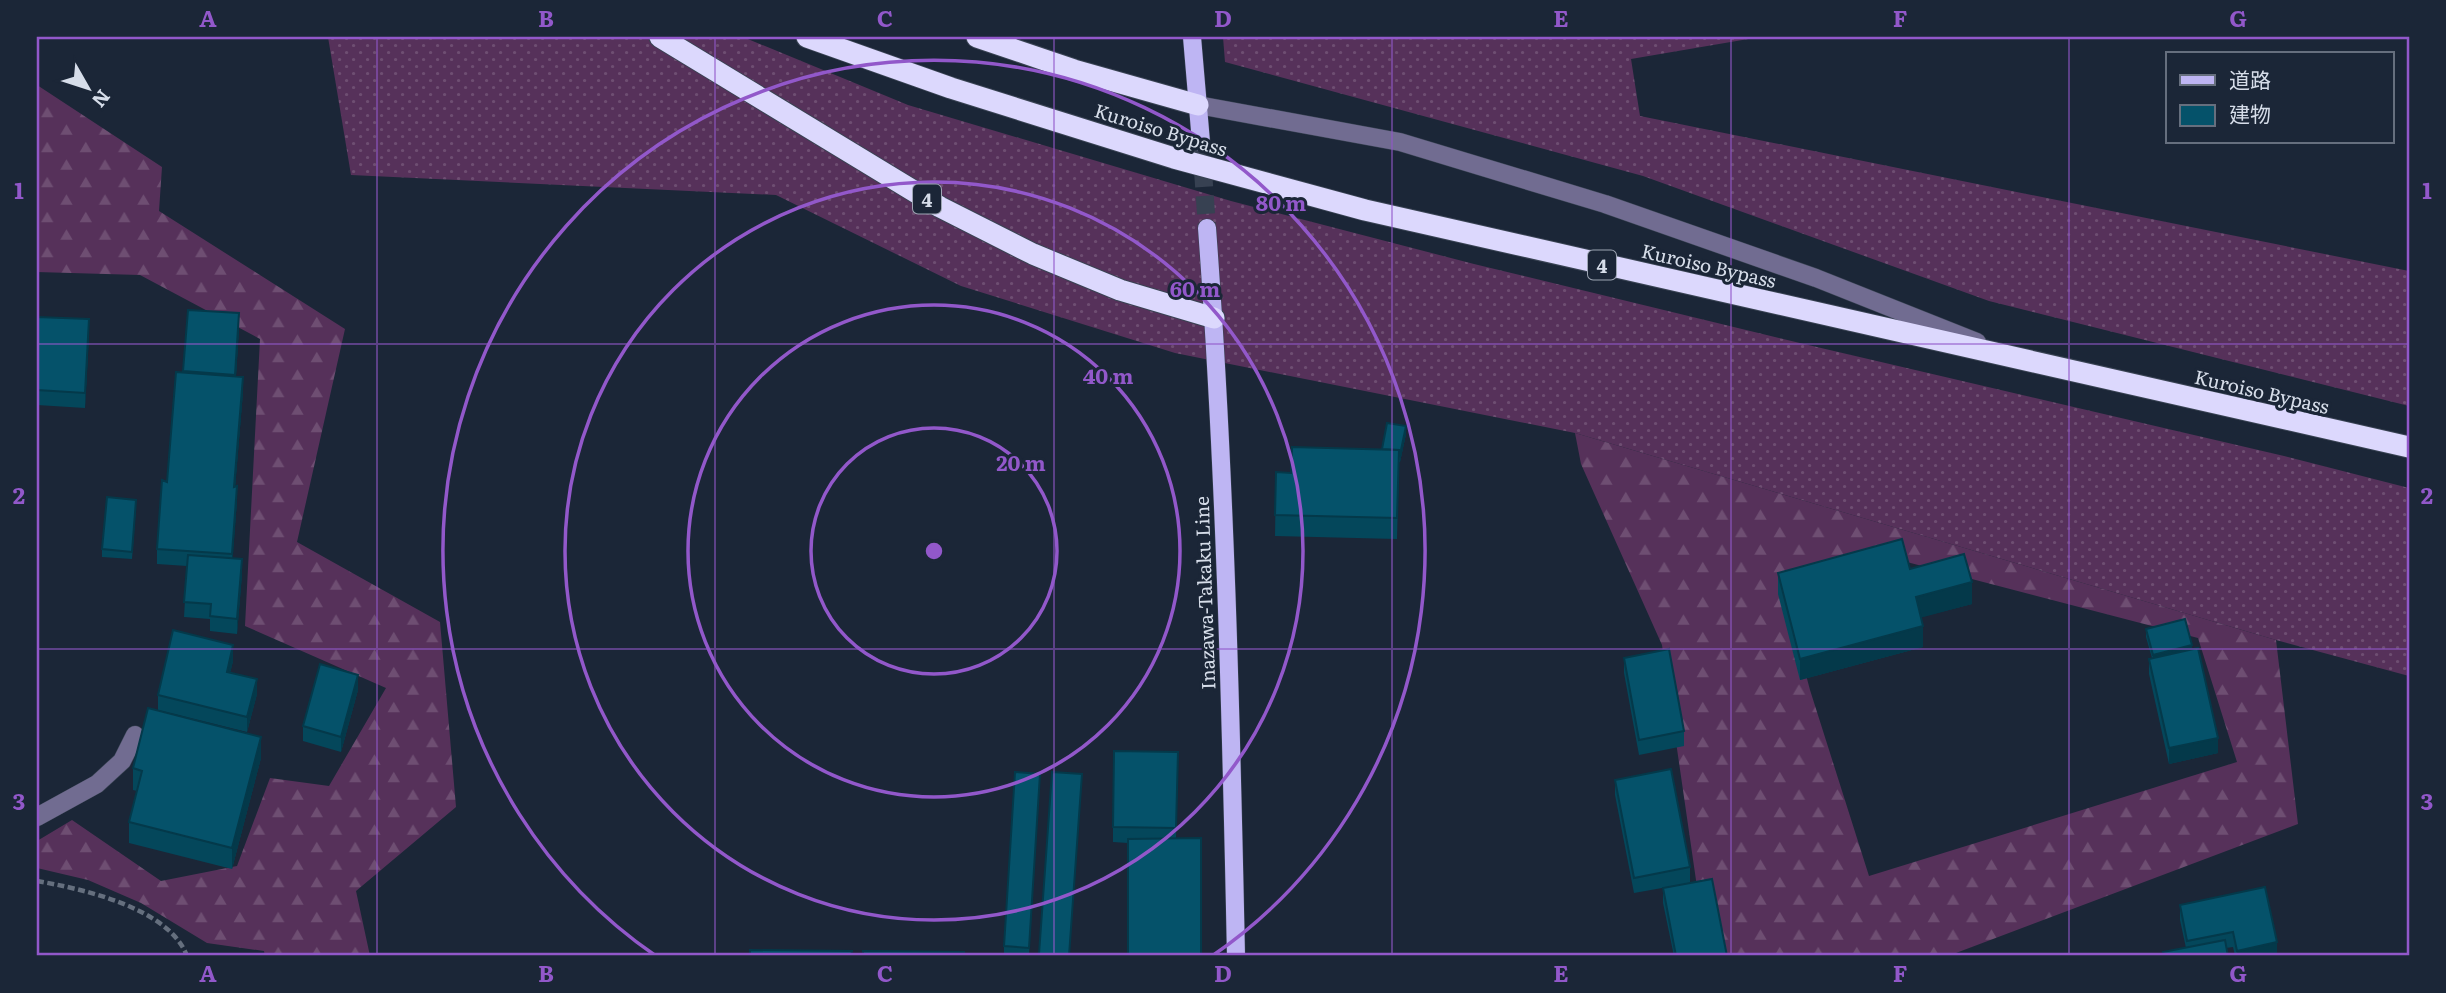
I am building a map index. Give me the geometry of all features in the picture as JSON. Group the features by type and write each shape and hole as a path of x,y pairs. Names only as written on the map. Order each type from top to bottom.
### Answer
{"highway":[{"name":"4","path":"660,37 940,207 1032,254 1119,290 1214,318"},
{"name":"Kuroiso Bypass","path":"807,37 951,88 1174,158 1365,210 2409,447"},
{"path":"977,37 1074,70 1198,105"}],"main road":[{"path":"1192,37 1201,142"},
{"name":"Inazawa-Takaku Line","path":"1207,228 1214,318 1233,780 1236,956"}],"street":[{"path":"1198,105 1400,142 1592,200 1816,278 2018,358"},
{"path":"37,817 97,784 122,761 135,735"}],"path":[{"path":"37,881 85,889 158,920 177,939 187,956"}],"green space":[{"path":"328,37 743,37 908,105 1231,201 1474,264 2409,488 2409,676 2276,640 1575,433 1175,353 961,286 776,195 351,175"},
{"path":"1223,37 1760,37 1631,59 1640,116 2409,271 2409,406 1989,301 1643,176 1225,62"},
{"path":"37,85 162,167 159,211 345,329 297,542 440,622 456,807 356,891 370,956 265,956 264,951 207,943 141,903 88,880 37,868 37,841 72,820 161,881 237,866 270,778 329,786 386,688 245,626 260,339 140,275 37,272"},
{"path":"1575,433 2276,640 2298,824 1948,956 1707,956 1662,645 1581,464","holes":["1880,555 2198,638 2237,762 1869,876 1810,690 1781,581"]}],"building":[{"path":"188,310 239,313 235,375 183,371"},
{"path":"37,317 89,319 85,393 37,390"},
{"path":"176,372 243,377 234,487 237,486 232,554 157,549 162,480 167,482"},
{"path":"1387,423 1406,426 1400,455 1399,450 1382,449"},
{"path":"1292,447 1399,450 1397,518 1275,515 1276,472 1291,473"},
{"path":"107,497 136,500 132,552 102,549"},
{"path":"1902,539 1910,569 1964,554 1972,582 1916,597 1923,626 1800,659 1778,573"},
{"path":"188,555 242,559 237,619 210,616 211,604 184,602"},
{"path":"2185,619 2192,645 2153,655 2146,629"},
{"path":"173,630 233,645 227,672 257,679 247,717 158,695"},
{"path":"2198,648 2218,738 2169,748 2149,659"},
{"path":"1669,649 1684,731 1639,740 1624,658"},
{"path":"320,664 358,675 341,737 303,726"},
{"path":"148,708 261,737 232,848 129,822 142,771 133,768"},
{"path":"1114,751 1178,752 1176,828 1113,827"},
{"path":"1671,769 1690,867 1634,878 1615,780"},
{"path":"1015,772 1040,774 1029,948 1004,946"},
{"path":"1052,772 1082,774 1069,956 1039,954"},
{"path":"1201,838 1201,956 1128,956 1128,839"},
{"path":"1712,879 1727,956 1676,956 1663,888"},
{"path":"2265,887 2277,942 2237,951 2233,932 2187,941 2180,905"},
{"path":"2225,940 2228,956 2164,956 2163,952"},
{"path":"750,950 852,951 851,956 750,956"},
{"path":"863,951 964,952 964,956 863,956"}],"tunnel":[{"path":"1201,142 1207,228"}]}
